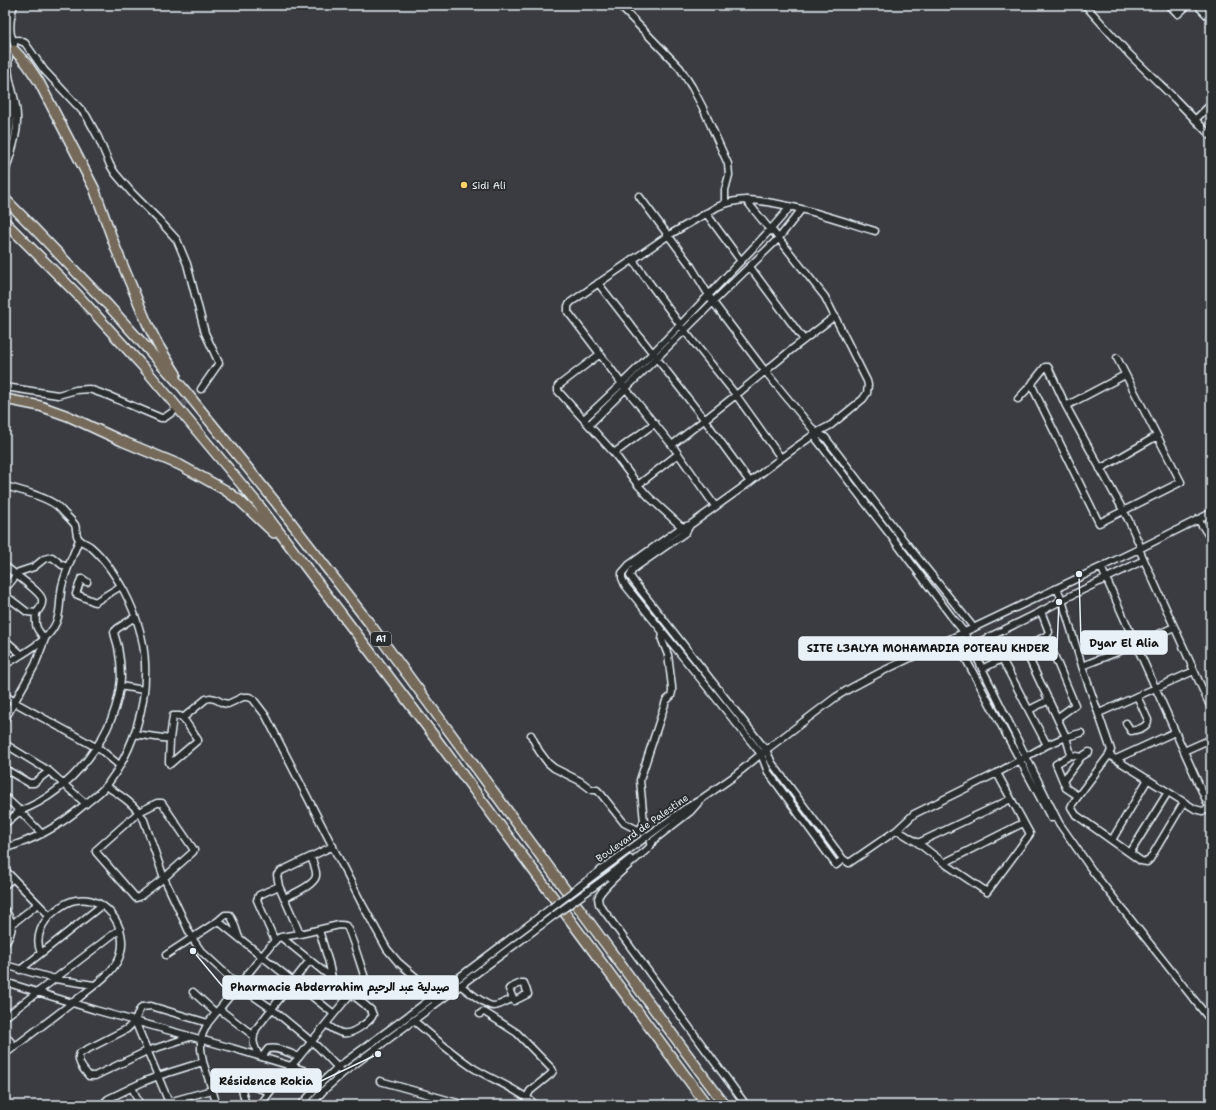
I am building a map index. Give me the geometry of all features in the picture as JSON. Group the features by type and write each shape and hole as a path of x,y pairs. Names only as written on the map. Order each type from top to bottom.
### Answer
{"highway":[{"path":"10,48 28,64 39,82 94,188 116,249 147,323 182,387"},
{"name":"A1","path":"5,199 107,304 182,387 277,504 370,624 725,1105"},
{"name":"A1","path":"5,222 76,292 147,371 258,504 431,732 706,1105"},
{"path":"5,399 40,406 68,416 122,441 180,465 212,482 239,500 291,549"}],"street":[{"path":"5,17 8,5"},
{"path":"5,151 10,145 17,128 16,105 8,74 10,19 14,5"},
{"path":"619,5 680,68 692,86 728,164 729,175 725,203"},
{"path":"1085,5 1130,55 1211,136"},
{"path":"1169,5 1178,14 1188,5"},
{"path":"1200,8 1211,19"},
{"path":"5,34 10,48"},
{"path":"10,48 18,40 25,42 44,70 86,115 94,127 110,165 118,178 177,240 187,264 205,334 219,363 201,389"},
{"path":"5,84 12,115 10,145 5,172"},
{"path":"1195,120 1211,104"},
{"path":"1203,128 1211,130"},
{"path":"639,196 691,266 713,302 765,371 816,433 825,437 902,538 974,628"},
{"path":"630,576 636,567 690,525 816,433 831,425 863,399 867,393 867,381 825,297 779,238 746,200"},
{"path":"715,506 672,445 624,386 568,312 571,302 598,282 669,235 725,203 746,200 775,204 802,210 874,231"},
{"path":"584,420 656,358 709,295 771,230 790,207"},
{"path":"589,425 652,353 713,302 750,267 779,238 802,210"},
{"path":"706,213 741,261"},
{"path":"632,259 781,458"},
{"path":"750,267 804,340"},
{"path":"598,282 704,419 750,482"},
{"path":"672,445 736,396 765,371 835,316"},
{"path":"600,354 558,386 558,391 614,453 638,485 684,530"},
{"path":"1032,384 1097,522 1100,523 1181,482 1117,358"},
{"path":"1018,399 1045,367 1048,367 1066,406 1129,521 1144,560 1211,708"},
{"path":"1066,406 1126,375"},
{"path":"5,387 58,395 76,390 89,389 161,418 164,418 174,412"},
{"path":"614,453 655,423"},
{"path":"816,433 817,440 964,632 1056,818 1094,873 1211,1021"},
{"path":"1100,469 1157,436"},
{"path":"638,485 678,454"},
{"path":"5,486 33,495 56,505 75,524 77,537 79,540 91,546 102,558 121,586 135,617 139,628 145,663 144,690 141,710 130,747 106,786 62,823 42,834 5,848"},
{"path":"700,800 733,777 808,718 849,689 881,672 1211,513"},
{"path":"1198,519 1211,539"},
{"path":"684,530 629,565 624,570 622,575 625,585 761,754 768,772 836,865 844,859"},
{"path":"5,719 37,662 45,639 56,624 61,607 62,586 79,540"},
{"path":"5,588 15,574 21,570 37,565 44,559 50,557 68,567"},
{"path":"971,646 1144,560"},
{"path":"5,566 38,592 42,598 42,604 36,613 36,627 45,639"},
{"path":"1101,567 1210,809 1205,811 1199,810 1184,802 1109,755"},
{"path":"622,575 630,576"},
{"path":"630,576 766,750 772,763 844,859 849,863 897,830 914,814 997,773 1047,745 1066,736 1081,733"},
{"path":"87,582 81,579 76,594 95,602 121,586"},
{"path":"1057,588 1082,666 1111,748 1111,753 1078,796 1071,809 1076,815 1141,861 1145,862 1148,861 1184,802"},
{"path":"5,595 27,612 36,613"},
{"path":"982,669 1046,636 1049,632 1040,612"},
{"path":"5,823 20,811 44,799 65,784 76,773 96,747 109,722 116,704 120,686 121,669 114,632 135,617"},
{"path":"1082,666 1135,645 1174,627"},
{"path":"640,830 644,822 640,780 666,702 672,692 668,655 662,640 663,633"},
{"path":"1046,636 1075,705 1057,718"},
{"path":"954,637 1051,818 1056,818"},
{"path":"5,664 45,639"},
{"path":"5,640 21,654"},
{"path":"1024,648 1066,736 1071,755"},
{"path":"1002,659 1047,745"},
{"path":"1099,713 1194,671"},
{"path":"120,686 144,690"},
{"path":"5,695 14,702 101,750 119,765"},
{"path":"1126,723 1131,731 1148,723 1137,696"},
{"path":"183,718 206,699 215,699 228,704 233,703 243,697 253,699 266,716 275,732 361,902 387,949 398,962 419,980 435,1000"},
{"path":"1029,710 1048,700"},
{"path":"173,716 180,716 198,740 170,764 170,739 173,716"},
{"path":"1116,759 1175,732"},
{"path":"134,734 170,739"},
{"path":"531,735 539,751 551,766 580,781 592,790 597,790 624,823 629,827 640,830 646,836"},
{"path":"1184,752 1211,739"},
{"path":"5,744 49,771 86,804"},
{"path":"1063,781 1081,757 1089,752"},
{"path":"1078,796 1066,788 1056,764 1071,755 1081,757"},
{"path":"5,769 29,783 34,782 49,771"},
{"path":"897,830 988,892 1030,834 997,773"},
{"path":"1112,840 1148,779"},
{"path":"106,786 127,801 139,812 144,820 164,878 192,938 201,951 239,986 272,1009 311,1041 343,1073"},
{"path":"1130,853 1168,792"},
{"path":"5,797 42,834"},
{"path":"918,843 1011,799"},
{"name":"Boulevard de Palestine","path":"301,1105 338,1067 435,1000 551,908 646,836 700,800"},
{"name":"Boulevard de Palestine","path":"311,1105 343,1073 414,1021 435,1000 462,984 607,877 690,812 700,800"},
{"path":"157,803 162,803 194,850 164,878 136,898 96,852 96,849 139,812 157,803"},
{"path":"944,863 1023,823"},
{"path":"653,841 647,850 602,891 598,898 599,904 746,1105"},
{"path":"300,934 276,876 281,871 333,846"},
{"path":"285,898 314,881 316,871 311,857"},
{"path":"5,870 49,915"},
{"path":"5,885 13,878"},
{"path":"275,941 257,900 259,895 279,886"},
{"path":"5,1054 94,985 112,969 120,957 123,942 120,929 111,913 96,902 76,900 62,906 49,915 44,921 38,942 41,954"},
{"path":"12,924 38,904"},
{"path":"20,970 102,905"},
{"path":"5,910 12,924 10,935 5,944"},
{"path":"166,955 218,921 225,914 230,915 239,938"},
{"path":"218,921 334,1014"},
{"path":"217,1105 203,1062 201,1040 208,1023 275,941 281,937 339,925 346,926 365,981 364,984 353,991 260,1105"},
{"path":"5,1017 120,929"},
{"path":"319,930 329,963 332,979"},
{"path":"281,937 371,1010 373,1015 372,1018 353,1032 349,1033 340,1033 326,1024"},
{"path":"261,1057 254,1046 256,1029 310,960"},
{"path":"5,965 55,979 94,985"},
{"path":"5,982 291,1066 303,1070 321,1083"},
{"path":"462,984 472,995 492,1006 512,999"},
{"path":"193,992 254,1036"},
{"path":"190,1037 147,1051 101,1073 91,1076 89,1076 79,1061 79,1055 83,1051 127,1029 135,1021 140,1008 142,1007 147,1006 163,1009 208,1023"},
{"path":"480,1014 483,1012 486,1013 514,1032 552,1069 552,1073 530,1090 526,1102 523,1105"},
{"path":"135,1021 169,1104 212,1090"},
{"path":"414,1021 461,1060 483,1074 527,1097 536,1105"},
{"path":"5,1035 15,1047"},
{"path":"261,1057 268,1049 271,1048 279,1049 299,1057"},
{"path":"104,1105 108,1099 132,1087 158,1076 203,1062"},
{"path":"231,1079 270,1092"},
{"path":"380,1081 465,1105"},
{"path":"240,1082 246,1105"},
{"path":"132,1087 140,1105"}],"tunnel":[{"path":"176,410 201,389"}],"place":[{"name":"Sidi Ali","path":"464,185"},
{"name":"Dyar El Alia","path":"1079,574"},
{"name":"SITE L3ALYA MOHAMADIA POTEAU KHDER","path":"1059,602"},
{"name":"Pharmacie Abderrahim صيدلية عبد الرحيم","path":"193,951"},
{"name":"Résidence Rokia","path":"378,1054"}]}
